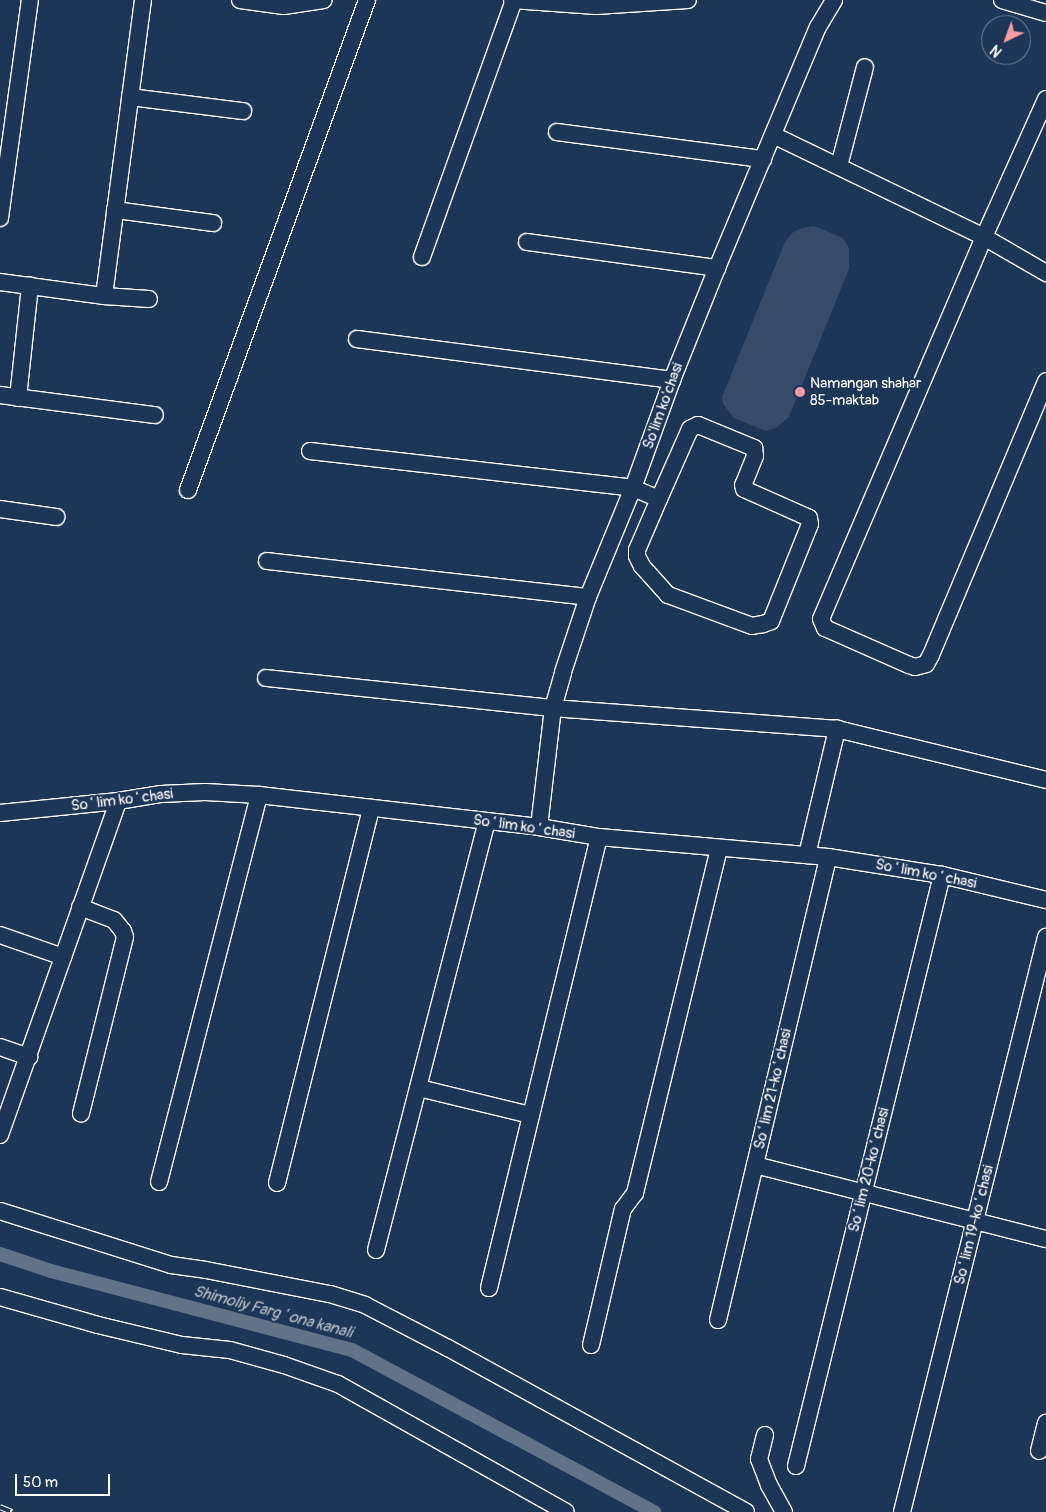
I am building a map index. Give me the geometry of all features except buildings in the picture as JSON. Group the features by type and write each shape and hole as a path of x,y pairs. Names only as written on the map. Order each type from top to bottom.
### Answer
{"street":[{"path":"0,218 30,0"},
{"path":"104,296 143,0"},
{"path":"240,0 284,6 324,0"},
{"path":"188,490 367,0"},
{"path":"422,257 513,0 596,6 688,0"},
{"name":"So'lim ko'chasi","path":"539,827 553,708 588,597 634,488 672,380 718,268 818,27 834,0"},
{"path":"1002,0 1046,13"},
{"path":"839,166 865,67"},
{"path":"130,97 243,111"},
{"path":"1046,99 984,237 821,619 825,628 909,665 915,667 926,664 1046,381"},
{"path":"557,132 763,159"},
{"path":"773,135 984,237 1046,273"},
{"path":"115,210 213,223"},
{"path":"527,242 718,268"},
{"path":"0,282 104,296 149,299"},
{"path":"18,398 30,286"},
{"path":"357,339 672,380"},
{"path":"0,395 155,415"},
{"path":"698,424 754,448 755,456 743,485 744,489 807,515 810,521 771,621 752,626 668,595 642,566 637,556 637,550 659,499 692,426 698,424"},
{"path":"310,450 634,488 659,499"},
{"path":"0,509 56,516"},
{"path":"266,561 588,597"},
{"path":"266,678 553,708 837,729 1046,780"},
{"path":"807,855 837,729"},
{"name":"Soʻlim koʻchasi","path":"0,813 118,801 161,794 205,792 259,795 539,827 599,837 828,857 942,875 1046,900"},
{"path":"159,1182 259,795"},
{"path":"0,1135 118,801"},
{"path":"277,1184 371,808"},
{"path":"376,1250 487,822"},
{"path":"489,1288 599,837"},
{"path":"591,1345 624,1209 635,1193 719,848"},
{"name":"Soʻlim 21-koʻchasi","path":"718,1320 828,857"},
{"name":"Soʻlim 20-koʻchasi","path":"796,1466 942,875"},
{"path":"80,907 114,920 123,931 125,937 81,1114"},
{"path":"0,935 64,957"},
{"name":"Soʻlim 19-koʻchasi","path":"902,1512 1046,937"},
{"path":"0,1048 29,1057"},
{"path":"418,1088 531,1116"},
{"path":"755,1165 1046,1239"},
{"path":"0,1211 171,1265 330,1294 365,1305 448,1348 746,1512"},
{"path":"0,1297 98,1325 182,1345 230,1350 284,1365 338,1384 566,1512"},
{"path":"1039,1451 1046,1423"},
{"path":"765,1435 759,1459 769,1485 784,1512"}],"shaded area":[{"path":"814,226 843,238 849,248 849,269 789,417 776,428 766,431 734,418 723,404 722,397 785,242 792,233 802,228"}],"waterway":[{"name":"Shimoliy Fargʻona kanali","path":"0,1254 51,1271 352,1350 654,1512"}],"railway":[{"path":"0,1507 12,1512"}],"place":[{"name":"Namangan shahar 85-maktab","path":"800,392"}]}
